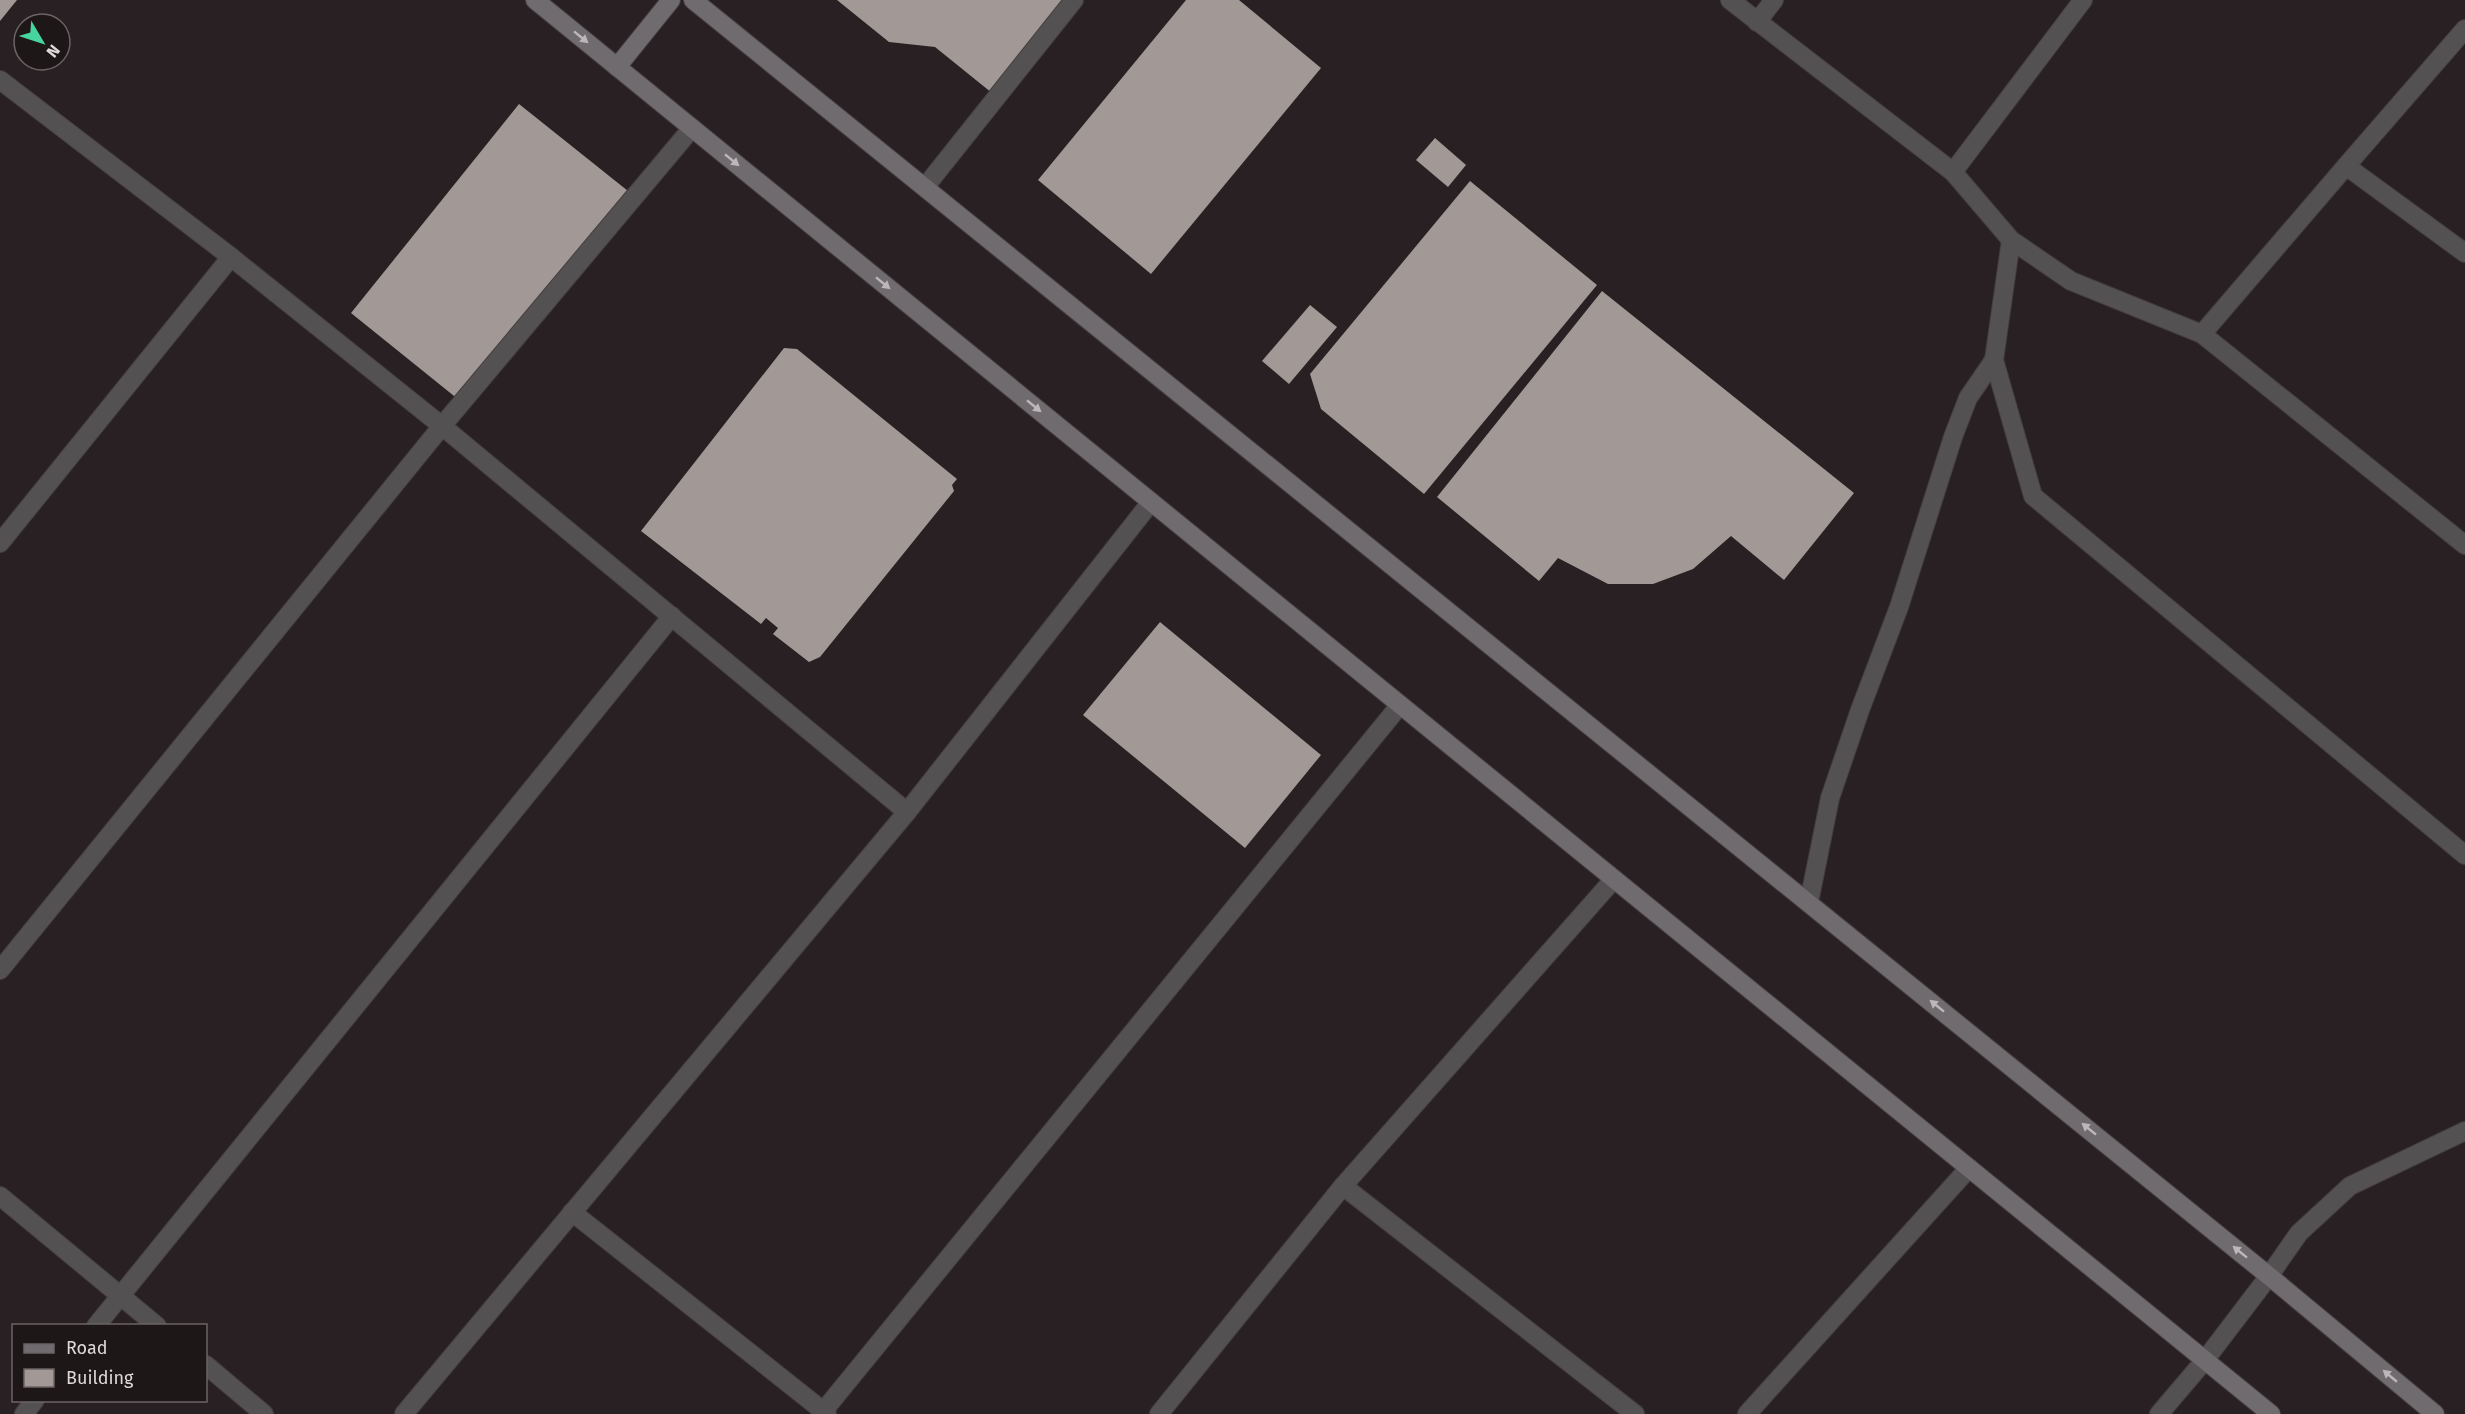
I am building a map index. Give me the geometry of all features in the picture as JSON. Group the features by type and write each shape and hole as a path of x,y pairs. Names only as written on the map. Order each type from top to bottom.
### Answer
{"main road":[{"path":"535,0 2271,1414"},
{"path":"617,67 671,0"},
{"path":"693,0 1809,902 2435,1414"}],"street":[{"path":"925,187 1074,0"},
{"path":"1730,0 1953,172 2011,240 2071,281 2202,334 2465,545"},
{"path":"1757,22 1774,0"},
{"path":"1953,172 2083,0"},
{"path":"2202,334 2465,29"},
{"path":"0,80 231,256 442,426 907,812"},
{"path":"0,969 442,426 692,128"},
{"path":"2346,166 2465,253"},
{"path":"2011,240 1994,360 2034,496 2462,846"},
{"path":"0,543 231,256"},
{"path":"1809,902 1830,798 1899,607 1953,437 1968,398 1994,360"},
{"path":"404,1414 907,812 1152,502"},
{"path":"98,1324 672,616"},
{"path":"572,1212 824,1413 1400,705"},
{"path":"1159,1414 1343,1186 1614,879"},
{"path":"2158,1414 2205,1360 2299,1233 2350,1186 2465,1131"},
{"path":"1746,1414 1969,1168"},
{"path":"1343,1186 1635,1414"},
{"path":"0,1196 155,1324"},
{"path":"207,1366 264,1414"},
{"path":"24,1414 34,1402"}],"building":[{"path":"0,0 17,0 0,21"},
{"path":"837,0 1066,0 992,93 935,47 889,42"},
{"path":"1186,0 1239,0 1321,68 1151,274 1038,180"},
{"path":"519,104 628,191 459,400 351,313"},
{"path":"1435,138 1466,165 1448,187 1416,160"},
{"path":"1470,181 1597,285 1424,494 1321,409 1310,374"},
{"path":"1602,291 1854,493 1784,580 1731,536 1693,569 1653,584 1608,584 1558,558 1539,581 1437,497"},
{"path":"1310,305 1337,327 1289,384 1262,361"},
{"path":"784,348 797,349 957,479 952,485 954,491 820,657 809,662 773,634 778,628 766,618 761,624 641,531"},
{"path":"1160,622 1321,755 1245,848 1083,715"}]}
